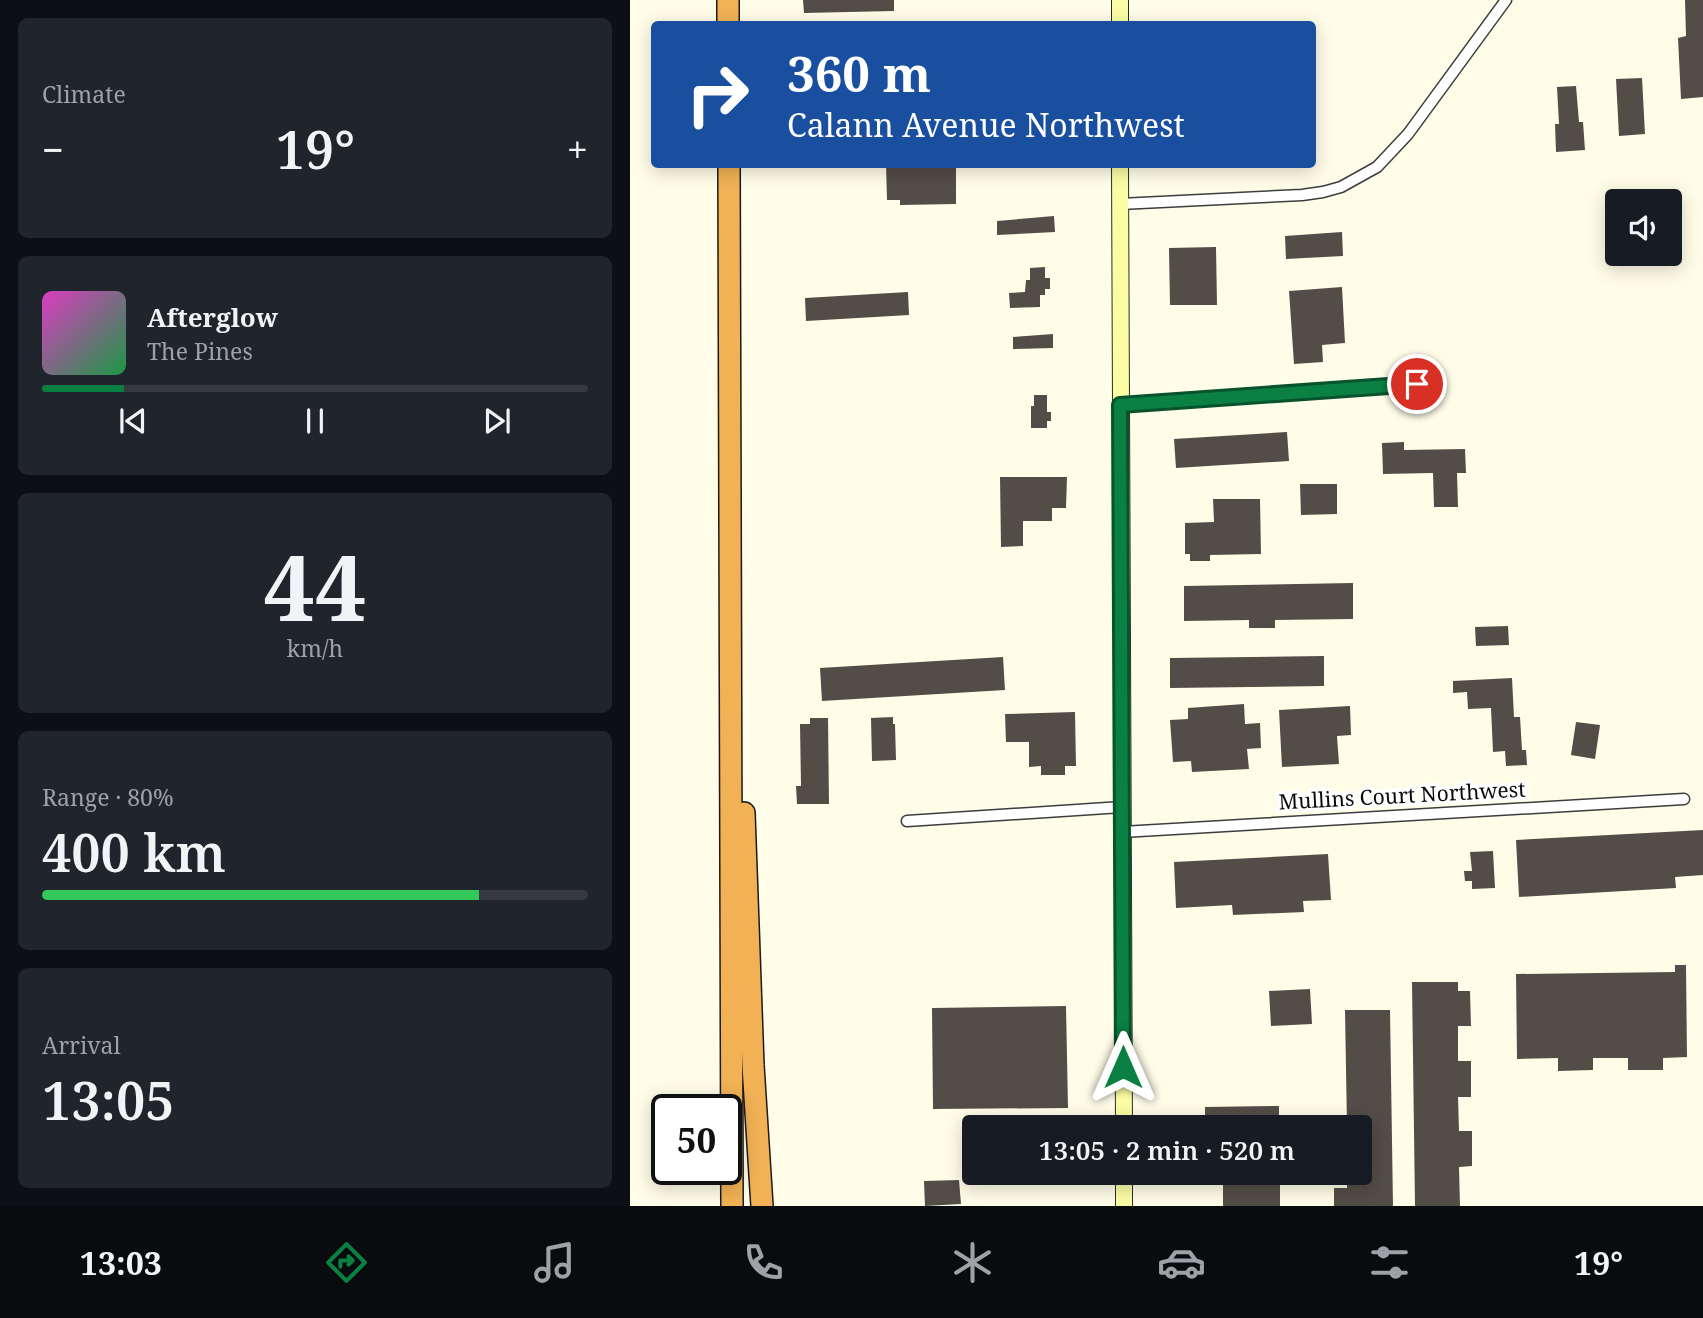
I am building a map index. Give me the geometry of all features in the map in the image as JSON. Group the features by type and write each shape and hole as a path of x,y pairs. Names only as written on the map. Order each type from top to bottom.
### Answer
{"highway":[{"path":"728,0 728,21"},
{"path":"729,168 732,1206"},
{"path":"730,453 753,1065 762,1206"}],"main road":[{"path":"1119,21 1120,0"},
{"path":"1120,168 1124,1115"},
{"path":"1124,1185 1124,1206"}],"street":[{"path":"1120,204 1302,195 1323,192 1358,179 1377,167 1408,134 1506,0"},
{"path":"1120,405 1417,384"},
{"name":"Mullins Court Northwest","path":"1122,832 1684,799"},
{"path":"906,821 1122,807"}],"building":[{"path":"803,0 894,0 894,11 804,13"},
{"path":"1685,0 1703,0 1703,97 1681,99 1678,38 1686,36"},
{"path":"1642,78 1645,134 1619,136 1616,79"},
{"path":"1576,86 1585,150 1556,152 1555,124 1559,124 1557,87"},
{"path":"886,168 956,168 956,204 900,205 900,200 887,200"},
{"path":"1054,216 1055,232 997,235 997,221"},
{"path":"1342,232 1343,256 1286,259 1285,236"},
{"path":"1216,247 1217,305 1170,305 1169,248"},
{"path":"1045,267 1045,278 1050,278 1050,289 1045,289 1045,295 1040,295 1040,307 1010,308 1009,293 1025,292 1026,280 1030,280 1030,268"},
{"path":"1342,287 1345,343 1322,345 1323,362 1294,364 1289,291"},
{"path":"908,292 909,315 806,321 805,298"},
{"path":"1053,334 1053,348 1013,349 1013,337"},
{"path":"1034,395 1047,395 1047,412 1051,412 1051,421 1047,421 1047,428 1031,428"},
{"path":"1287,432 1289,461 1176,468 1174,439"},
{"path":"1404,442 1404,450 1465,449 1466,473 1457,473 1458,507 1434,507 1433,473 1383,474 1382,443"},
{"path":"1000,477 1067,477 1066,508 1052,508 1052,521 1023,521 1023,546 1001,547"},
{"path":"1300,484 1337,484 1337,514 1301,515"},
{"path":"1213,499 1260,499 1261,554 1210,555 1210,561 1190,561 1190,554 1185,554 1185,523 1214,522"},
{"path":"1353,583 1353,619 1275,620 1275,628 1249,628 1249,620 1184,621 1184,586"},
{"path":"1508,626 1509,645 1476,646 1475,627"},
{"path":"1324,656 1324,686 1170,688 1170,658"},
{"path":"1003,657 1005,690 822,701 820,668"},
{"path":"1512,678 1514,717 1520,717 1522,750 1526,750 1527,765 1506,766 1505,751 1493,752 1491,708 1468,709 1467,692 1453,693 1453,681"},
{"path":"1244,704 1245,724 1260,723 1261,748 1247,749 1249,769 1192,772 1191,761 1173,762 1170,720 1188,719 1188,708"},
{"path":"1350,706 1351,735 1337,736 1339,764 1282,767 1279,710"},
{"path":"1075,712 1076,766 1065,766 1065,775 1041,775 1041,766 1029,767 1029,742 1006,742 1005,714"},
{"path":"893,717 896,760 872,761 871,718"},
{"path":"810,718 828,718 829,804 797,804 796,786 801,786 800,724 810,724"},
{"path":"1576,722 1600,725 1595,759 1571,755"},
{"path":"1703,830 1703,875 1675,877 1676,888 1519,897 1516,840"},
{"path":"1493,851 1495,888 1472,889 1472,881 1465,881 1464,871 1472,871 1470,852"},
{"path":"1328,854 1331,900 1303,901 1304,912 1233,915 1232,905 1176,908 1174,862"},
{"path":"1675,965 1686,965 1687,1057 1663,1058 1663,1070 1628,1070 1628,1058 1593,1058 1593,1070 1558,1071 1558,1058 1517,1059 1516,974 1675,972"},
{"path":"1412,982 1458,982 1458,991 1470,991 1471,1026 1458,1026 1458,1061 1471,1061 1471,1097 1458,1097 1459,1131 1472,1131 1472,1166 1459,1167 1460,1206 1415,1206"},
{"path":"1310,989 1312,1024 1271,1026 1269,991"},
{"path":"1066,1006 1068,1108 933,1109 932,1008"},
{"path":"1345,1010 1390,1010 1393,1206 1334,1206 1334,1188 1372,1185 1372,1115 1347,1115"},
{"path":"1279,1106 1279,1115 1205,1115 1205,1107"},
{"path":"959,1180 961,1204 925,1206 924,1181"},
{"path":"1223,1185 1280,1185 1280,1206 1223,1206"}],"route":[{"path":"1123,1067 1120,405 1417,384"}]}
